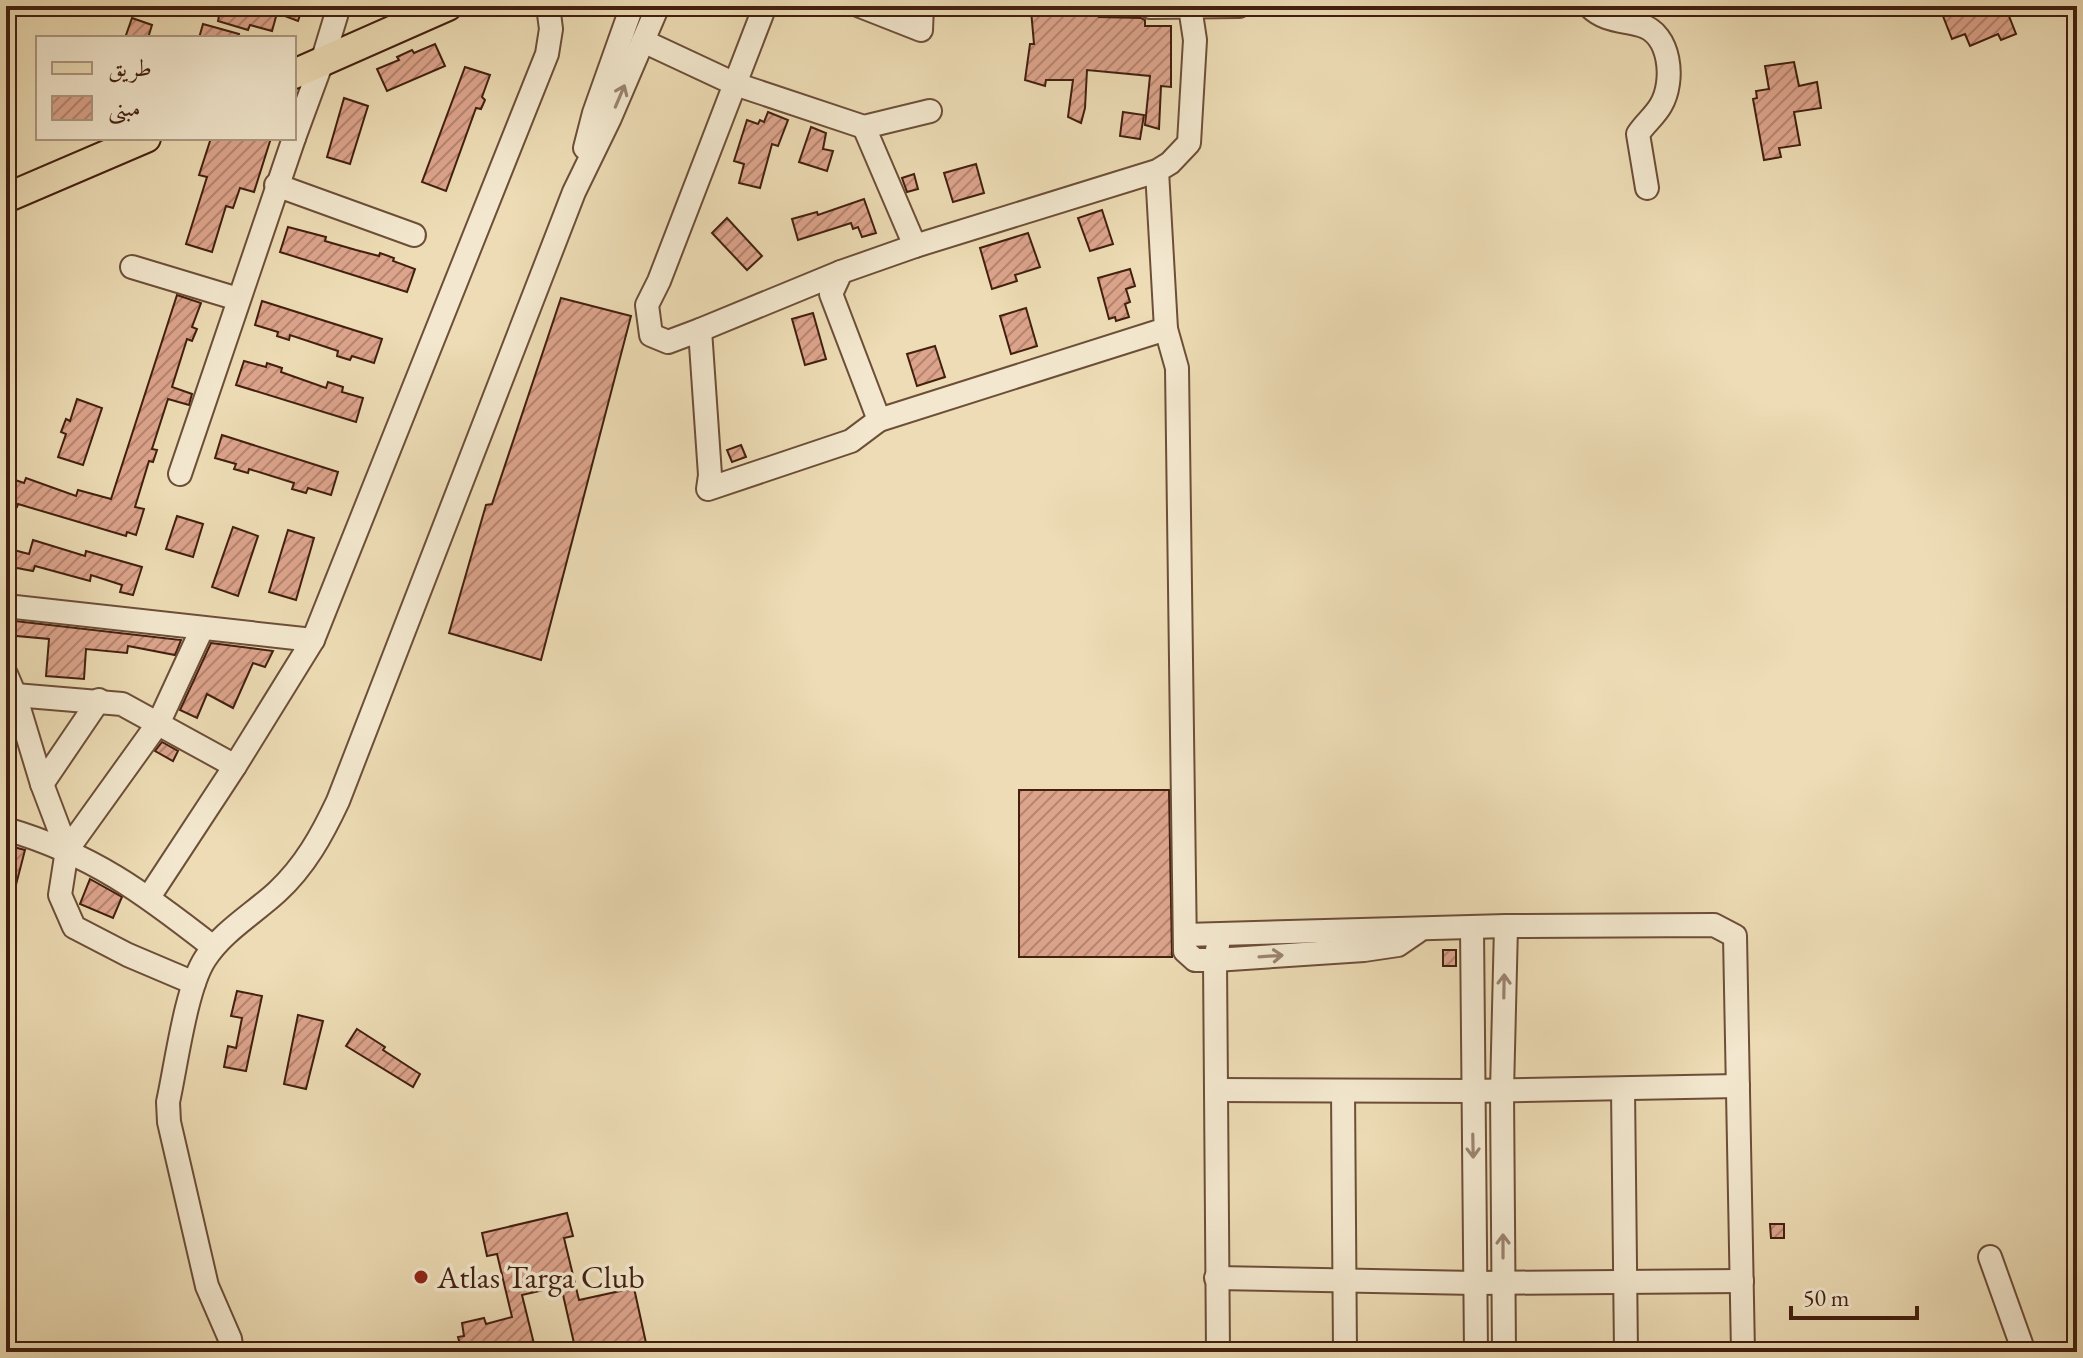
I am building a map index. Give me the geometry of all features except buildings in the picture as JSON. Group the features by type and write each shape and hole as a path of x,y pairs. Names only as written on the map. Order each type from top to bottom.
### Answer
{"main road":[{"path":"296,73 448,6"},
{"path":"6,198 141,140"}],"street":[{"path":"296,133 339,6"},
{"path":"149,897 313,640 547,54 551,29 548,6"},
{"path":"574,192 594,113 632,6"},
{"path":"232,1352 230,1339 207,1286 169,1122 168,1102 194,983 213,947 301,868 332,814 574,192 658,6"},
{"path":"765,6 647,305 651,335 668,342 841,272 1157,171 1170,163 1189,143 1195,40 1190,7"},
{"path":"860,6 921,30 922,6"},
{"path":"1150,7 1239,6"},
{"path":"1589,6 1614,21 1651,29 1664,45 1668,71 1663,102 1638,134 1647,188"},
{"path":"643,41 735,84 864,127 930,111"},
{"path":"864,127 915,246"},
{"path":"180,474 293,140"},
{"path":"1157,171 1166,329 1177,368 1185,951 1195,960 1215,960 1364,950 1398,945 1422,929"},
{"path":"276,185 414,235"},
{"path":"132,267 238,299"},
{"path":"841,272 831,294 879,420"},
{"path":"700,330 710,475 708,489 851,441 879,420 1166,329"},
{"path":"6,606 313,640"},
{"path":"194,983 128,955 74,927 60,895 67,850 159,722 202,629"},
{"path":"67,850 42,784 11,684 122,704 235,766"},
{"path":"42,784 99,700"},
{"path":"6,829 67,850 111,872 213,947"},
{"path":"1185,935 1506,926 1714,925 1735,936 1743,1352"},
{"path":"1504,1352 1502,1091 1506,926"},
{"path":"1472,928 1476,1352"},
{"path":"1216,934 1218,1352"},
{"path":"1217,1090 1502,1091 1738,1086"},
{"path":"1623,1089 1626,1352"},
{"path":"1343,1091 1345,1352"},
{"path":"1990,1257 2024,1352"},
{"path":"1216,1278 1475,1283 1742,1281"}],"place":[{"name":"Atlas Targa Club","path":"421,1277"}]}
